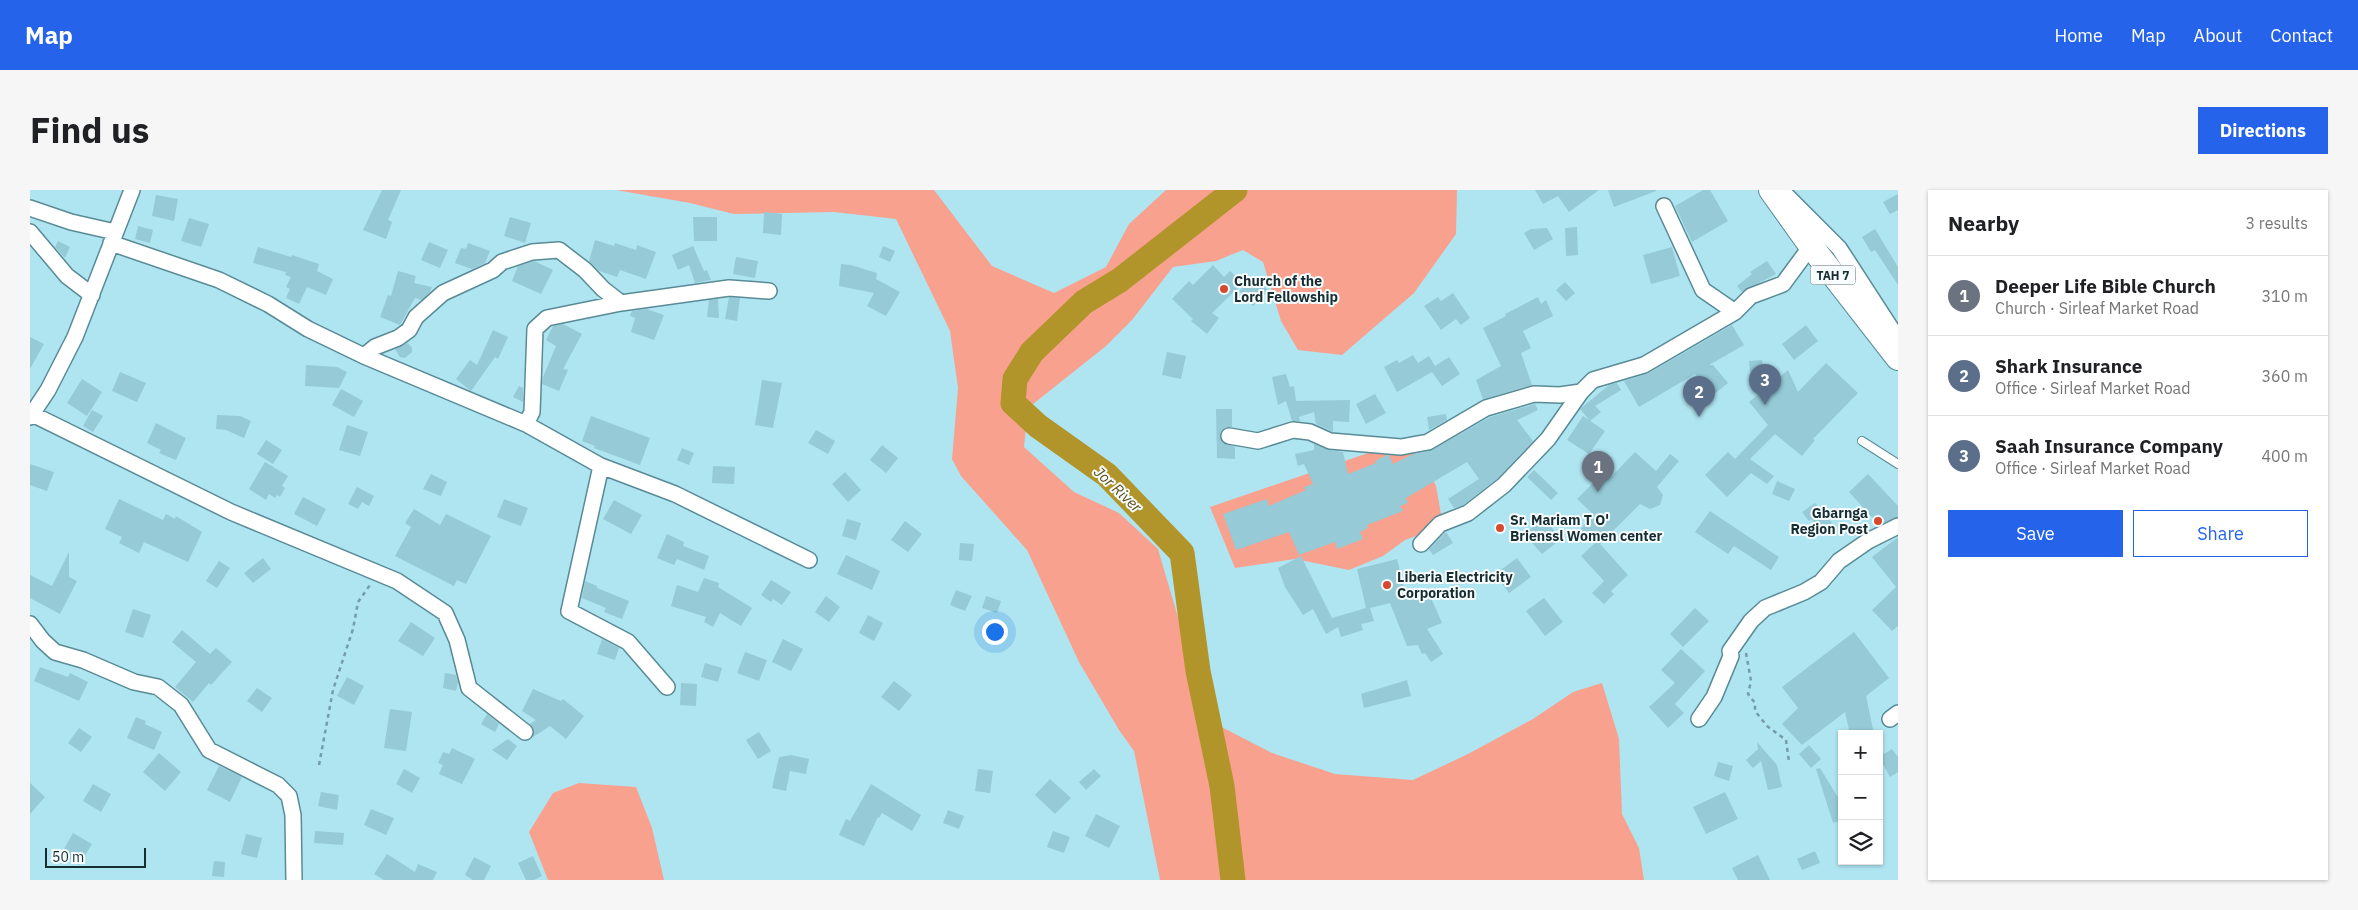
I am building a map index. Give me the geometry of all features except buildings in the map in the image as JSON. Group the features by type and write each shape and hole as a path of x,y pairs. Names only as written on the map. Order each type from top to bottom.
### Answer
{"highway":[{"name":"TAH 7","path":"1771,190 1811,246 1898,358"}],"street":[{"path":"132,190 74,337 48,390 31,415 231,512 397,581 445,613 457,640 470,688 525,732"},
{"path":"1781,190 1839,248 1898,339"},
{"path":"1664,206 1702,290 1735,312"},
{"path":"30,208 71,222 219,280 268,304 308,329 364,356 526,424 601,466 675,494 809,560"},
{"path":"30,232 67,276 92,295"},
{"path":"1421,544 1440,524 1468,513 1504,486 1548,439 1581,392 1593,380 1644,365 1735,312 1751,296 1783,284 1811,246"},
{"path":"364,356 409,330 416,317 443,293 494,270 502,262 532,252 559,250 585,270 603,289 621,303"},
{"path":"526,424 532,412 536,329 547,318 621,303 729,288 769,291"},
{"path":"1230,436 1258,441 1293,430 1310,432 1330,441 1402,447 1428,442 1486,408 1534,394 1560,395 1581,392"},
{"path":"601,466 569,611 628,642 667,687"},
{"path":"1698,719 1714,697 1731,656 1730,651 1743,632 1765,608 1804,592 1821,582 1839,561 1868,541 1898,526"},
{"path":"30,624 43,641 55,652 84,660 134,682 158,687 181,705 209,750 278,785 289,796 293,815 294,880"}],"lane":[{"path":"1862,441 1898,464"}],"path":[{"path":"320,765 333,690 353,629 358,602 378,574"},
{"path":"1743,632 1751,681 1748,694 1755,703 1755,711 1767,726 1786,740 1789,762"}],"shaded area":[{"path":"616,190 934,190 992,266 1054,293 1106,267 1129,224 1166,190 1457,190 1456,234 1414,293 1342,355 1298,350 1281,321 1263,262 1243,250 1216,261 1173,267 1132,320 1106,346 1028,408 1024,447 1074,492 1119,513 1158,549 1208,720 1272,753 1335,774 1413,780 1468,754 1533,719 1573,692 1602,683 1619,739 1622,814 1639,848 1644,880 1160,880 1134,751 1119,730 1079,662 1027,550 961,476 952,459 958,388 950,331 896,219 834,212 734,214 690,203"},
{"path":"1401,447 1422,457 1436,486 1441,514 1430,531 1405,540 1383,556 1349,570 1295,559 1235,568 1210,507 1371,452"},
{"path":"579,783 636,787 652,828 664,880 548,880 529,832 553,793"}],"waterway":[{"name":"Jor River","path":"1233,880 1222,786 1198,671 1182,553 1107,475 1038,426 1013,403 1015,379 1032,352 1084,302 1120,280 1235,190"}],"place":[{"name":"Church of the Lord Fellowship","path":"1224,289"},
{"name":"Saah Insurance Company","path":"1765,405"},
{"name":"Shark Insurance","path":"1699,417"},
{"name":"Deeper Life Bible Church","path":"1598,492"},
{"name":"Gbarnga Region Post","path":"1878,521"},
{"name":"Sr. Mariam T O' Brienssl Women center","path":"1500,528"},
{"name":"Liberia Electricity Corporation","path":"1387,585"}]}
